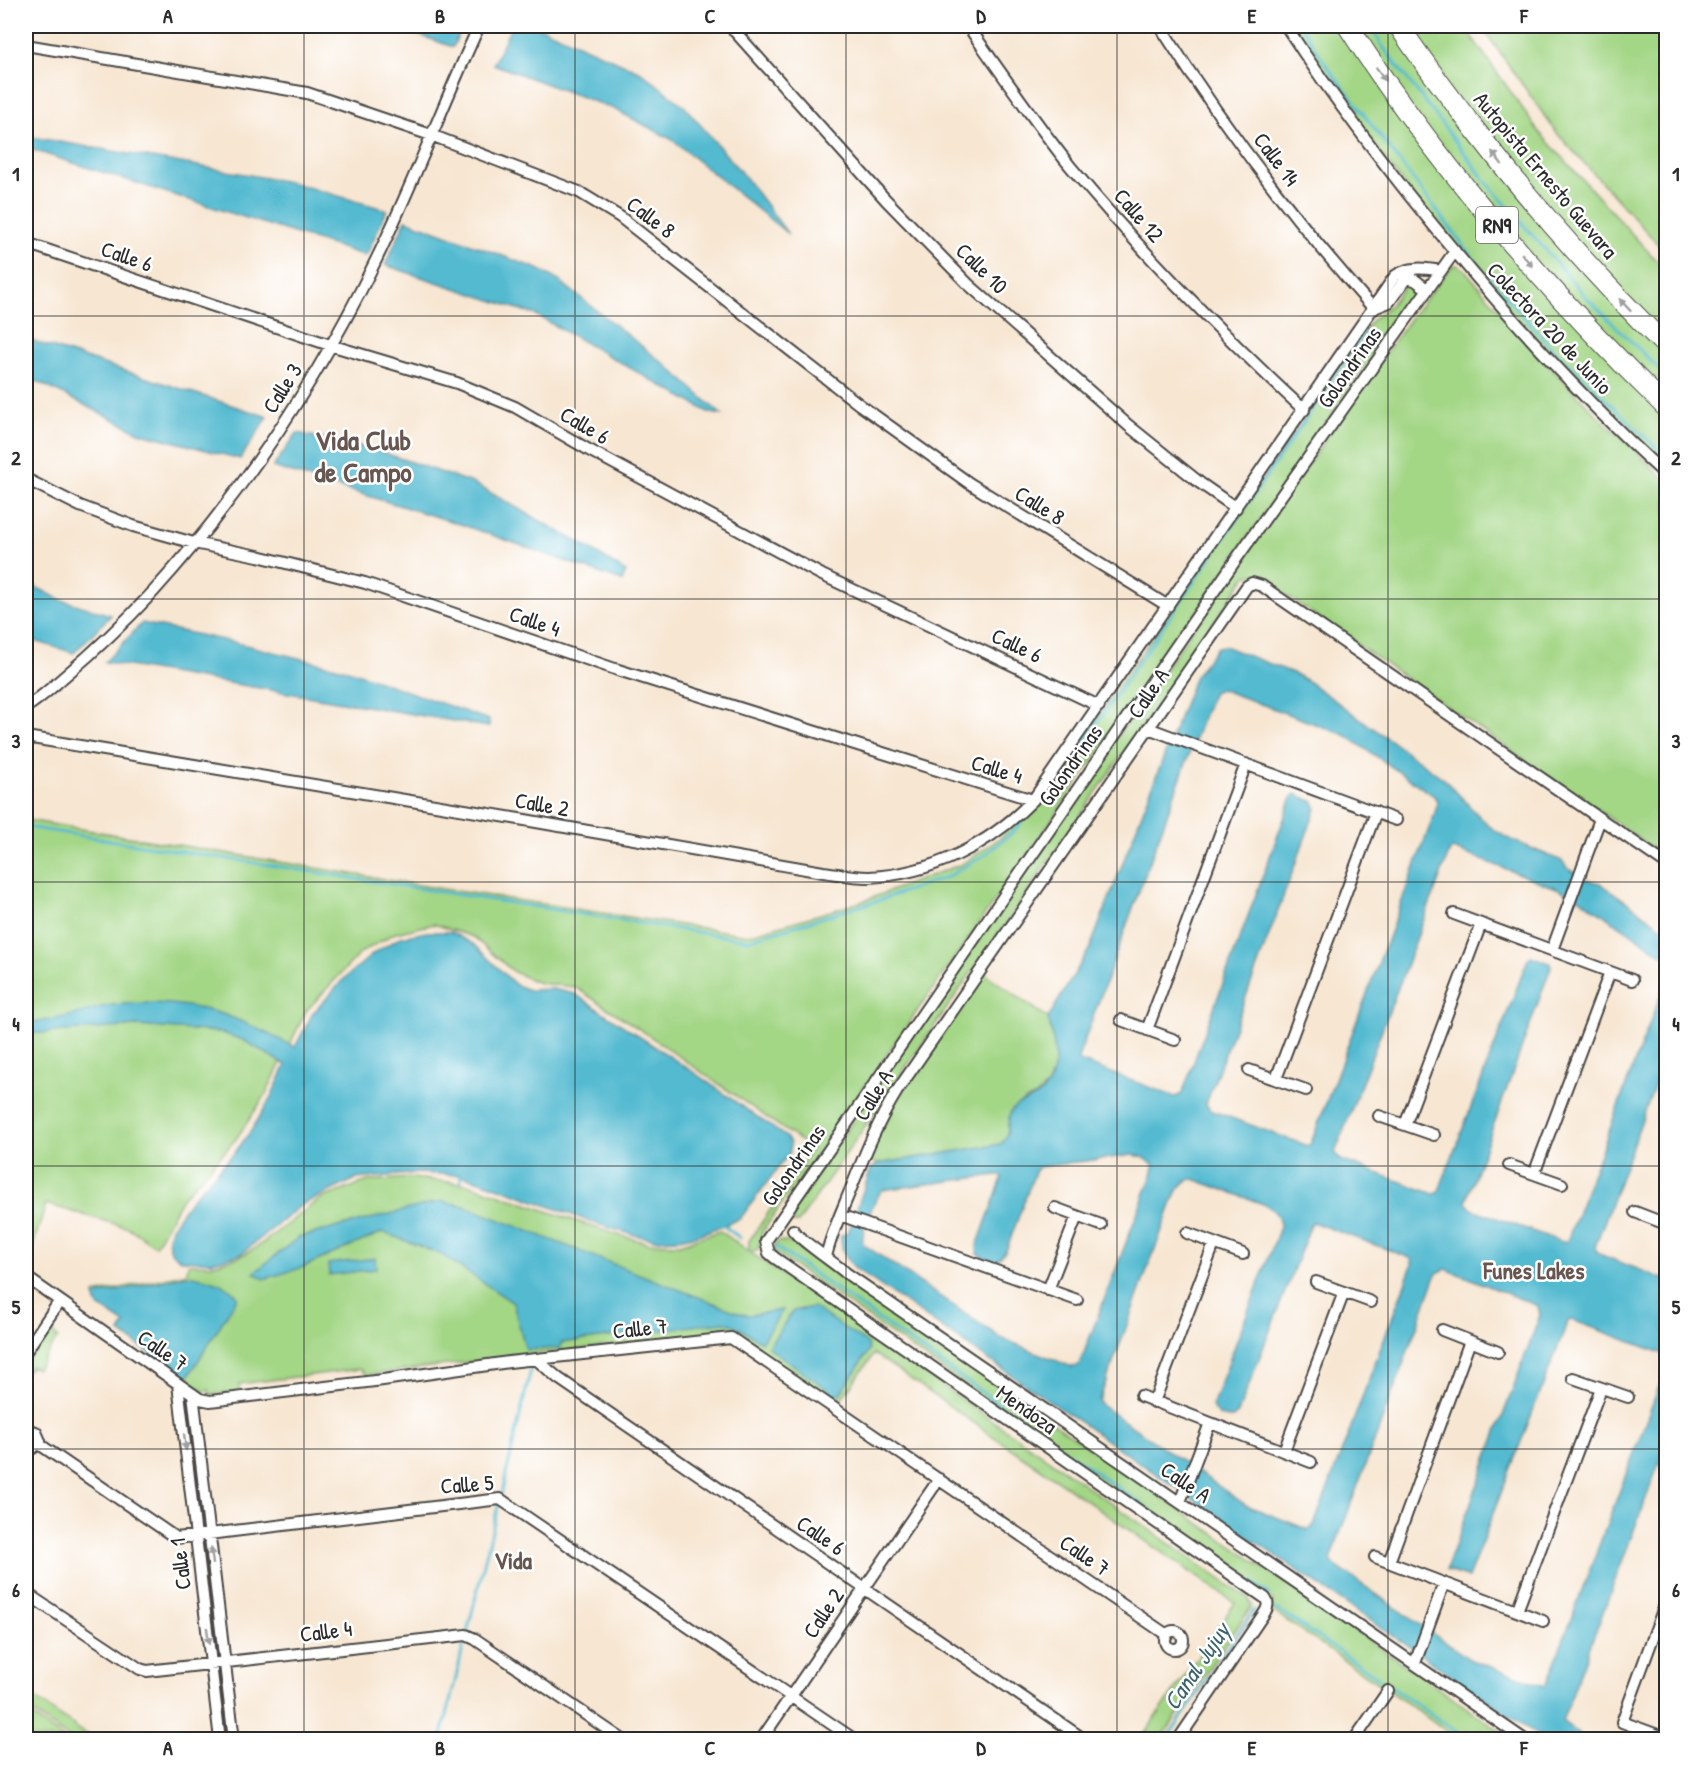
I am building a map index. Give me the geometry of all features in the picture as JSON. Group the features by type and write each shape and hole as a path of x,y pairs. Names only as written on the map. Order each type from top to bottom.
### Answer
{"highway":[{"name":"RN9","path":"1348,26 1415,121 1475,199 1538,274 1666,406"},
{"name":"Autopista Ernesto Guevara","path":"1399,26 1449,95 1546,217 1666,346"}],"street":[{"name":"Calle 3","path":"26,707 82,662 126,621 170,573 270,444 330,345 375,263 479,26"},
{"name":"Calle 10","path":"730,26 886,200 968,284 1129,426 1200,483 1236,508"},
{"name":"Calle 12","path":"968,26 1070,165 1129,234 1202,312 1304,410"},
{"name":"Calle 14","path":"1160,26 1236,138 1299,221 1374,309"},
{"name":"Colectora 20 de Junio","path":"1286,26 1373,151 1511,318 1552,364 1666,475"},
{"name":"Calle 8","path":"26,45 307,93 431,135 579,192 621,217 860,405 960,477 1168,606"},
{"name":"Calle 6","path":"26,243 330,345 457,383 515,407 589,450 822,575 1099,706"},
{"name":"Golondrinas","path":"766,1247 766,1242 778,1221 1235,561 1455,251"},
{"path":"1427,290 1409,274 1420,268 1441,271"},
{"name":"Calle 2","path":"26,737 823,872 868,877 919,869 956,857 991,837 1015,819 1033,800 1395,276 1409,274"},
{"name":"Calle 4","path":"26,479 80,506 112,518 194,543 258,556 365,583 615,669 1033,800"},
{"name":"Calle A","path":"826,1257 830,1240 872,1134 897,1091 1242,590 1247,586 1257,584 1666,864"},
{"path":"1148,728 1396,820"},
{"path":"1147,1030 1246,764"},
{"path":"1276,1079 1376,812"},
{"path":"1552,950 1600,819"},
{"path":"1454,914 1632,980"},
{"path":"1405,1125 1481,924"},
{"path":"1534,1174 1610,972"},
{"path":"1121,1020 1175,1040"},
{"path":"1250,1070 1306,1090"},
{"path":"1379,1116 1434,1136"},
{"path":"1509,1165 1562,1184"},
{"path":"1055,1208 1101,1226"},
{"path":"1635,1212 1665,1220"},
{"path":"840,1215 1077,1300"},
{"path":"1048,1290 1077,1216"},
{"name":"Calle A","path":"778,1221 806,1237 813,1246 846,1273 1525,1740"},
{"path":"1187,1233 1243,1254"},
{"path":"1154,1402 1214,1244"},
{"name":"Mendoza","path":"766,1247 775,1258 1251,1587 1268,1602 1265,1612 1178,1740"},
{"name":"Calle 7","path":"26,1277 192,1394 210,1401 731,1338 1167,1635"},
{"path":"1316,1282 1371,1302"},
{"path":"1284,1451 1344,1292"},
{"path":"26,1351 59,1302"},
{"path":"1442,1330 1498,1352"},
{"path":"1389,1562 1470,1341"},
{"name":"Calle 6","path":"537,1360 558,1378 1085,1740"},
{"path":"1573,1378 1628,1398"},
{"name":"Calle 1","path":"178,1384 220,1740"},
{"path":"1517,1611 1601,1388"},
{"name":"Calle 1","path":"192,1394 234,1740"},
{"path":"1141,1396 1311,1462"},
{"path":"1180,1502 1210,1423"},
{"name":"Calle 5","path":"26,1432 29,1430 36,1432 40,1437 39,1444 176,1538 500,1499 855,1740"},
{"path":"26,1446 33,1448 39,1444"},
{"name":"Calle 2","path":"760,1740 939,1479"},
{"path":"1375,1557 1543,1620"},
{"path":"1415,1663 1444,1583"},
{"name":"Calle 4","path":"26,1593 140,1669 147,1671 466,1635 623,1740"},
{"path":"1666,1602 1622,1722 1666,1738"},
{"path":"1354,1740 1388,1691"}],"green space":[{"path":"1286,26 1464,26 1540,133 1666,271 1666,475 1601,412 1439,232"},
{"path":"1481,26 1666,26 1666,253 1556,132"},
{"path":"1458,265 1464,269 1538,355 1666,480 1666,857 1255,574 1246,576 798,1223 793,1223 790,1213 1047,838 1411,317 1452,266"},
{"path":"1405,285 1415,285 1414,296 1097,755 762,1232 759,1249 750,1252 1249,1599 1252,1606 1161,1739 1141,1739 1235,1603 874,1354 837,1405 732,1333 367,1375 360,1369 239,1384 240,1391 209,1395 209,1390 204,1391 120,1332 125,1324 97,1305 94,1294 187,1273 188,1264 211,1265 239,1257 257,1247 320,1199 368,1181 411,1178 468,1184 611,1233 648,1243 680,1244 720,1231 749,1251 749,1241 812,1149 575,987 539,983 514,972 473,937 434,924 395,933 360,953 306,1011 265,1096 236,1139 182,1198 155,1246 129,1228 46,1204 29,1258 26,1257 26,820 437,888 748,935 858,903 962,864 1000,838 1035,806 1372,320 1390,305"},
{"path":"984,973 1048,1018 1055,1044 1055,1065 1048,1084 1036,1096 1024,1101 1010,1114 1007,1138 1001,1144 877,1164 867,1157 893,1106"},
{"path":"779,1241 792,1243 1512,1739 1458,1739 1270,1609 1273,1601 777,1254 774,1245"},
{"path":"26,1293 31,1304 32,1316 31,1328 26,1339"},
{"path":"48,1330 58,1337 37,1369 31,1366 26,1373 26,1362"},
{"path":"185,1406 190,1409 203,1523 200,1524"},
{"path":"203,1544 207,1547 219,1651 217,1653 214,1652"},
{"path":"218,1674 221,1674 231,1739 225,1739"},
{"path":"26,1692 93,1739 71,1739 26,1708"},
{"path":"26,1712 65,1739 26,1739"}],"water":[{"path":"393,26 463,26 453,47"},
{"path":"512,26 537,26 641,72 685,107 746,178 788,234 671,139 614,109 493,64"},
{"path":"26,136 290,182 387,210 366,256 26,148"},
{"path":"406,220 538,269 558,280 667,366 722,415 710,413 536,315 385,265"},
{"path":"26,339 268,417 240,459 141,433 26,376"},
{"path":"297,433 373,449 475,484 626,572 622,581 460,524 273,467"},
{"path":"26,582 59,599 111,615 74,653 28,639 26,638"},
{"path":"142,623 348,670 489,720 489,727 105,662"},
{"path":"1224,646 1293,673 1309,682 1440,776 1493,829 1518,843 1562,861 1578,876 1600,883 1666,930 1666,957 1580,899 1453,849 1450,851 1335,1153 1341,1160 1434,1194 1438,1193 1528,959 1531,956 1550,963 1551,967 1466,1201 1472,1209 1562,1242 1567,1241 1666,980 1666,1055 1595,1247 1599,1254 1666,1280 1666,1355 1572,1320 1568,1321 1468,1578 1446,1570 1540,1315 1538,1306 1446,1269 1437,1273 1330,1560 1471,1660 1546,1686 1666,1368 1666,1445 1562,1721 1586,1739 1544,1739 856,1269 846,1258 843,1250 841,1235 848,1233 871,1169 877,1164 1001,1144 1006,1137 1012,1109 1037,1096 1051,1080 1055,1060 1048,1018 1090,948 1195,676 1217,647","holes":["1220,689 1345,735 1434,796 1437,801 1436,810 1308,1146 1210,1110 1206,1104 1316,809 1314,802 1296,794 1292,797 1182,1094 1175,1097 1080,1061 1078,1058 1197,733 1213,692","1133,1155 1143,1157 1154,1165 1080,1363 1072,1367 1001,1338 863,1244 868,1216 882,1190 996,1175 1002,1178 977,1246 978,1253 985,1259 997,1261 1006,1251 1035,1172 1039,1167","1193,1179 1266,1205 1279,1219 1280,1227 1212,1406 1223,1417 1233,1418 1238,1413 1312,1222 1412,1260 1314,1525 1309,1530 1246,1505 1101,1405 1099,1401 1173,1200 1180,1186"]},
{"path":"427,932 451,932 473,944 516,985 529,990 553,989 575,994 689,1069 786,1137 790,1143 790,1152 740,1219 698,1235 658,1240 597,1224 461,1175 419,1173 356,1179 303,1204 241,1254 212,1262 182,1260 172,1253 169,1246 168,1237 175,1222 190,1201 236,1151 253,1128 286,1065 243,1040 219,1032 137,1026 26,1034 26,1023 57,1019 112,1005 173,1004 226,1016 295,1047 313,1013 344,979 374,953 401,937"},
{"path":"441,1201 464,1206 742,1314 783,1310 761,1342 734,1325 724,1322 561,1343 561,1348 526,1350 513,1303 442,1255 383,1232 301,1268 264,1279 254,1273 299,1237"},
{"path":"375,1258 376,1269 329,1275 328,1264"},
{"path":"188,1275 222,1285 238,1297 187,1379 120,1332 125,1324 97,1305 94,1296"},
{"path":"813,1307 868,1344 869,1351 840,1394 834,1394 768,1347 793,1311"}],"waterway":[{"path":"1301,26 1324,62 1482,270 1551,347 1666,457"},
{"path":"1370,26 1383,47 1488,184 1587,298 1666,376"},
{"path":"26,827 748,940 874,902 947,877 983,856 1013,832 1051,790 1365,333"},
{"path":"786,1157 790,1160"},
{"path":"461,1175 461,1181"},
{"path":"720,1223 740,1238"},
{"path":"776,1247 1269,1594"},
{"path":"501,1496 531,1369"},
{"path":"467,1633 499,1502"},
{"path":"1277,1609 1469,1740"},
{"name":"Canal Jujuy","path":"1166,1740 1254,1610"},
{"path":"441,1740 465,1639"}],"district":[{"name":"Vida Club de Campo","path":"363,456"},
{"name":"Funes Lakes","path":"1534,1270"},
{"name":"Vida","path":"513,1560"}]}
